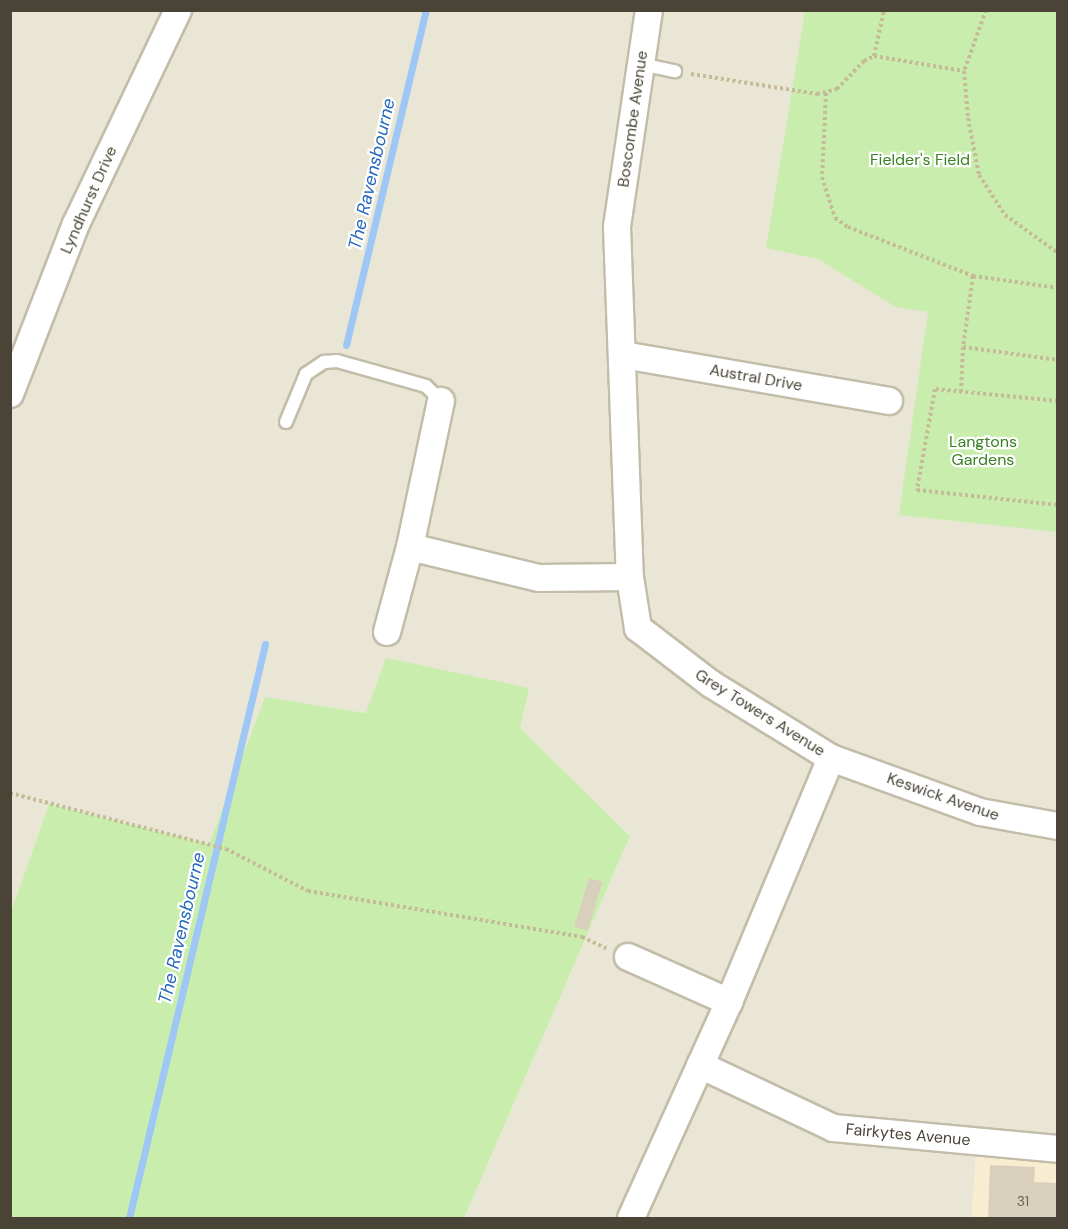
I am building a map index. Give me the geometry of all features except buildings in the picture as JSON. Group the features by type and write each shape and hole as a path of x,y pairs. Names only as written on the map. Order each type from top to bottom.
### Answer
{"street":[{"name":"Lyndhurst Drive","path":"10,394 75,224 178,10"},
{"name":"Boscombe Avenue","path":"616,227 649,10"},
{"name":"Grey Towers Avenue","path":"616,227 623,355 630,577 638,628 650,640 711,684 831,758 729,1002 631,1218"},
{"name":"Austral Drive","path":"623,355 889,400"},
{"path":"387,632 410,547 441,401"},
{"path":"410,547 539,578 630,577"},
{"name":"Keswick Avenue","path":"831,758 980,812 1058,826"},
{"path":"628,957 729,1002"},
{"name":"Fairkytes Avenue","path":"700,1065 833,1128 1058,1149"}],"lane":[{"path":"641,64 675,72"},
{"path":"286,422 306,374 324,362 338,361 426,386 441,401"}],"path":[{"path":"874,56 884,10"},
{"path":"986,10 964,71 968,118 979,175 1005,215 1058,253"},
{"path":"675,72 826,93 837,89 864,61 874,56 964,71"},
{"path":"826,93 822,177 835,218 848,227 973,276 1058,288"},
{"path":"961,392 963,347 973,276"},
{"path":"963,347 1058,360"},
{"path":"1058,401 935,389 917,490 1058,506"},
{"path":"10,793 226,849 308,891 582,937 628,957"}],"shaded area":[{"path":"11,11 1057,11 1057,1160 976,1154 972,1218 464,1218 630,836 520,728 528,688 366,713 265,697 209,844 49,804 11,912"},
{"path":"976,1154 1057,1160 1053,1218 972,1218"}],"green space":[{"name":"Fielder's Field","path":"805,11 1057,11 1057,532 899,515 928,312 896,307 818,259 766,248"},
{"path":"386,658 529,688 520,728 630,836 464,1218 11,1218 11,912 49,804 209,844 265,697 366,713"}],"waterway":[{"name":"The Ravensbourne","path":"346,345 426,10"},
{"name":"The Ravensbourne","path":"129,1218 265,644"}],"park label":[{"name":"Langtons Gardens","path":"983,451"}]}
